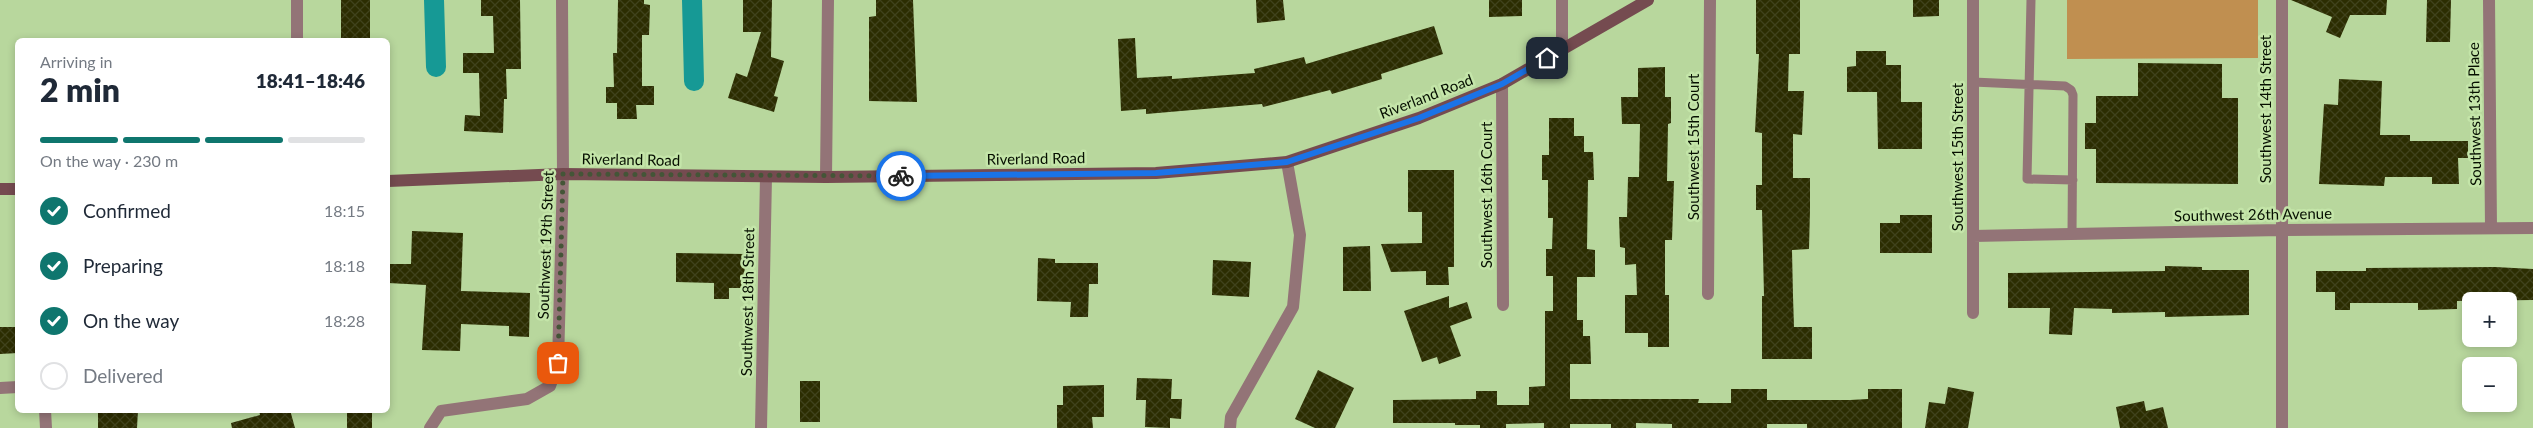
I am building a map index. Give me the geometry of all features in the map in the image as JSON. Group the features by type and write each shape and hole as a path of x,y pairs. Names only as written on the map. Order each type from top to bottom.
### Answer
{"street":[{"path":"297,0 297,38"},
{"name":"Southwest 19th Street","path":"430,428 440,411 527,399 550,386 558,363 563,174 562,0"},
{"path":"826,177 828,0"},
{"path":"1562,0 1562,49"},
{"name":"Riverland Road","path":"390,181 563,174 826,177 1156,173 1287,162 1419,118 1502,84 1648,0"},
{"name":"Southwest 15th Court","path":"1708,294 1710,0"},
{"name":"Southwest 15th Street","path":"1972,313 1973,0"},
{"name":"Southwest 14th Street","path":"2282,0 2280,230 2282,428"},
{"name":"Southwest 13th Place","path":"2489,0 2491,228"},
{"name":"Southwest 16th Court","path":"1502,84 1503,305"},
{"path":"1230,428 1231,416 1293,307 1300,235 1287,162"},
{"name":"Southwest 18th Street","path":"761,428 766,177"},
{"path":"0,189 15,190"},
{"name":"Southwest 26th Avenue","path":"1973,236 2280,230 2533,228"},
{"path":"0,388 15,387"},
{"path":"45,413 46,428"}],"lane":[{"path":"2031,0 2027,179 2073,180"},
{"path":"1973,82 2065,86 2071,90 2072,234"}],"shaded area":[{"path":"2067,0 2258,0 2258,58 2067,59"}],"building":[{"path":"341,0 370,0 370,38 341,38"},
{"path":"481,0 520,0 521,69 506,69 507,99 504,99 503,133 464,131 465,115 480,116 479,73 463,73 463,53 494,53 493,16 481,16"},
{"path":"618,0 644,0 644,4 650,5 649,35 642,35 642,86 654,86 654,105 636,105 637,119 617,119 617,103 606,103 606,87 614,87 613,53 617,53"},
{"path":"743,0 772,0 771,57 784,61 774,96 778,97 774,112 728,98 736,73 747,77 761,32 743,32"},
{"path":"876,0 913,0 917,102 869,101 869,17 876,16"},
{"path":"1256,0 1283,0 1285,20 1257,23"},
{"path":"1489,0 1522,0 1522,16 1489,17"},
{"path":"1756,0 1800,0 1800,54 1789,54 1788,91 1804,91 1802,135 1793,134 1793,178 1810,178 1810,210 1809,249 1792,250 1794,327 1812,327 1812,359 1762,359 1762,296 1764,296 1762,210 1756,210 1756,185 1762,185 1762,133 1755,132 1759,54 1756,54"},
{"path":"1913,0 1939,0 1939,16 1913,17"},
{"path":"2291,0 2387,0 2386,15 2350,15 2340,38 2326,32 2332,17"},
{"path":"2427,0 2451,0 2450,42 2426,42"},
{"path":"1434,26 1443,54 1381,74 1382,79 1332,94 1330,90 1263,107 1262,104 1146,114 1146,109 1121,111 1118,39 1135,38 1137,78 1172,76 1172,79 1255,73 1254,69 1304,57 1306,64"},
{"path":"1856,51 1886,51 1886,65 1901,65 1901,102 1922,102 1922,149 1878,149 1877,92 1847,92 1847,67 1856,66"},
{"path":"2138,63 2222,64 2222,98 2238,98 2238,184 2096,183 2096,149 2085,149 2085,123 2096,123 2096,96 2138,96"},
{"path":"1665,67 1665,97 1671,97 1671,123 1668,124 1667,181 1674,181 1672,240 1665,240 1665,295 1669,295 1669,347 1648,347 1648,333 1625,333 1625,295 1637,295 1636,264 1625,265 1625,248 1620,247 1619,217 1627,217 1628,177 1639,177 1640,124 1622,124 1621,97 1638,97 1638,68"},
{"path":"2339,79 2382,81 2380,135 2410,135 2410,141 2468,141 2468,158 2458,158 2459,184 2432,184 2432,177 2385,177 2384,186 2319,184 2324,104 2338,105"},
{"path":"1549,118 1574,118 1574,136 1584,136 1584,152 1593,152 1594,180 1588,180 1587,249 1595,250 1595,277 1577,277 1577,320 1583,320 1583,336 1590,336 1591,364 1570,364 1570,399 1699,399 1698,403 1731,403 1731,389 1767,389 1767,400 1850,400 1868,399 1868,389 1902,389 1902,428 1807,428 1807,424 1767,424 1767,428 1672,428 1672,424 1636,423 1636,428 1611,428 1611,424 1570,424 1570,428 1544,428 1544,423 1506,424 1506,428 1480,428 1480,425 1455,425 1455,423 1393,423 1393,400 1476,399 1476,391 1497,391 1497,405 1529,405 1529,387 1545,386 1545,311 1553,311 1553,276 1546,276 1546,249 1552,249 1553,218 1548,218 1548,180 1542,180 1542,155 1549,155"},
{"path":"1408,170 1454,170 1454,267 1448,267 1449,285 1426,285 1426,271 1391,272 1381,244 1422,243 1422,212 1408,212"},
{"path":"1900,215 1932,215 1932,253 1880,253 1880,223 1900,223"},
{"path":"412,231 463,233 461,291 530,293 529,337 509,336 509,326 461,324 460,351 422,350 426,285 390,283 390,264 411,264"},
{"path":"1370,246 1371,291 1343,291 1343,247"},
{"path":"676,253 745,254 744,288 729,288 729,299 714,299 714,283 676,282"},
{"path":"1038,258 1055,259 1055,263 1098,263 1098,284 1089,284 1088,317 1070,317 1071,302 1037,301"},
{"path":"1213,260 1251,262 1249,297 1212,295"},
{"path":"2165,266 2202,267 2202,270 2249,270 2249,315 2165,317 2165,312 2112,313 2112,309 2074,308 2072,335 2049,334 2050,308 2008,308 2008,273 2165,271"},
{"path":"2495,267 2533,269 2533,300 2517,300 2517,292 2462,292 2462,301 2457,301 2457,309 2418,310 2418,303 2350,303 2350,310 2335,310 2335,292 2316,292 2316,271 2366,271 2366,268"},
{"path":"1449,296 1449,308 1467,302 1472,318 1450,326 1461,356 1439,364 1437,357 1422,362 1404,311"},
{"path":"0,327 15,327 15,353 0,354"},
{"path":"1318,370 1354,388 1335,428 1315,428 1295,419"},
{"path":"1137,378 1172,379 1171,399 1182,399 1181,419 1170,418 1170,428 1145,427 1146,400 1136,400"},
{"path":"800,381 820,381 820,422 800,422"},
{"path":"1104,385 1104,417 1092,417 1093,428 1057,428 1057,405 1063,405 1063,386"},
{"path":"1948,387 1974,392 1968,428 1925,428 1929,402 1945,404"},
{"path":"2144,401 2146,411 2163,407 2168,428 2120,428 2116,407"},
{"path":"98,413 138,413 137,428 98,428"},
{"path":"260,413 291,413 295,428 232,428 231,423 260,415"},
{"path":"347,413 372,413 372,428 347,428"}],"waterway":[{"path":"434,0 436,67"},
{"path":"692,0 694,81"}],"way so far":[{"path":"558,363 563,174 766,177 901,176"}],"route":[{"path":"901,176 1156,173 1236,168 1287,162 1419,118 1502,84 1547,58"}]}
